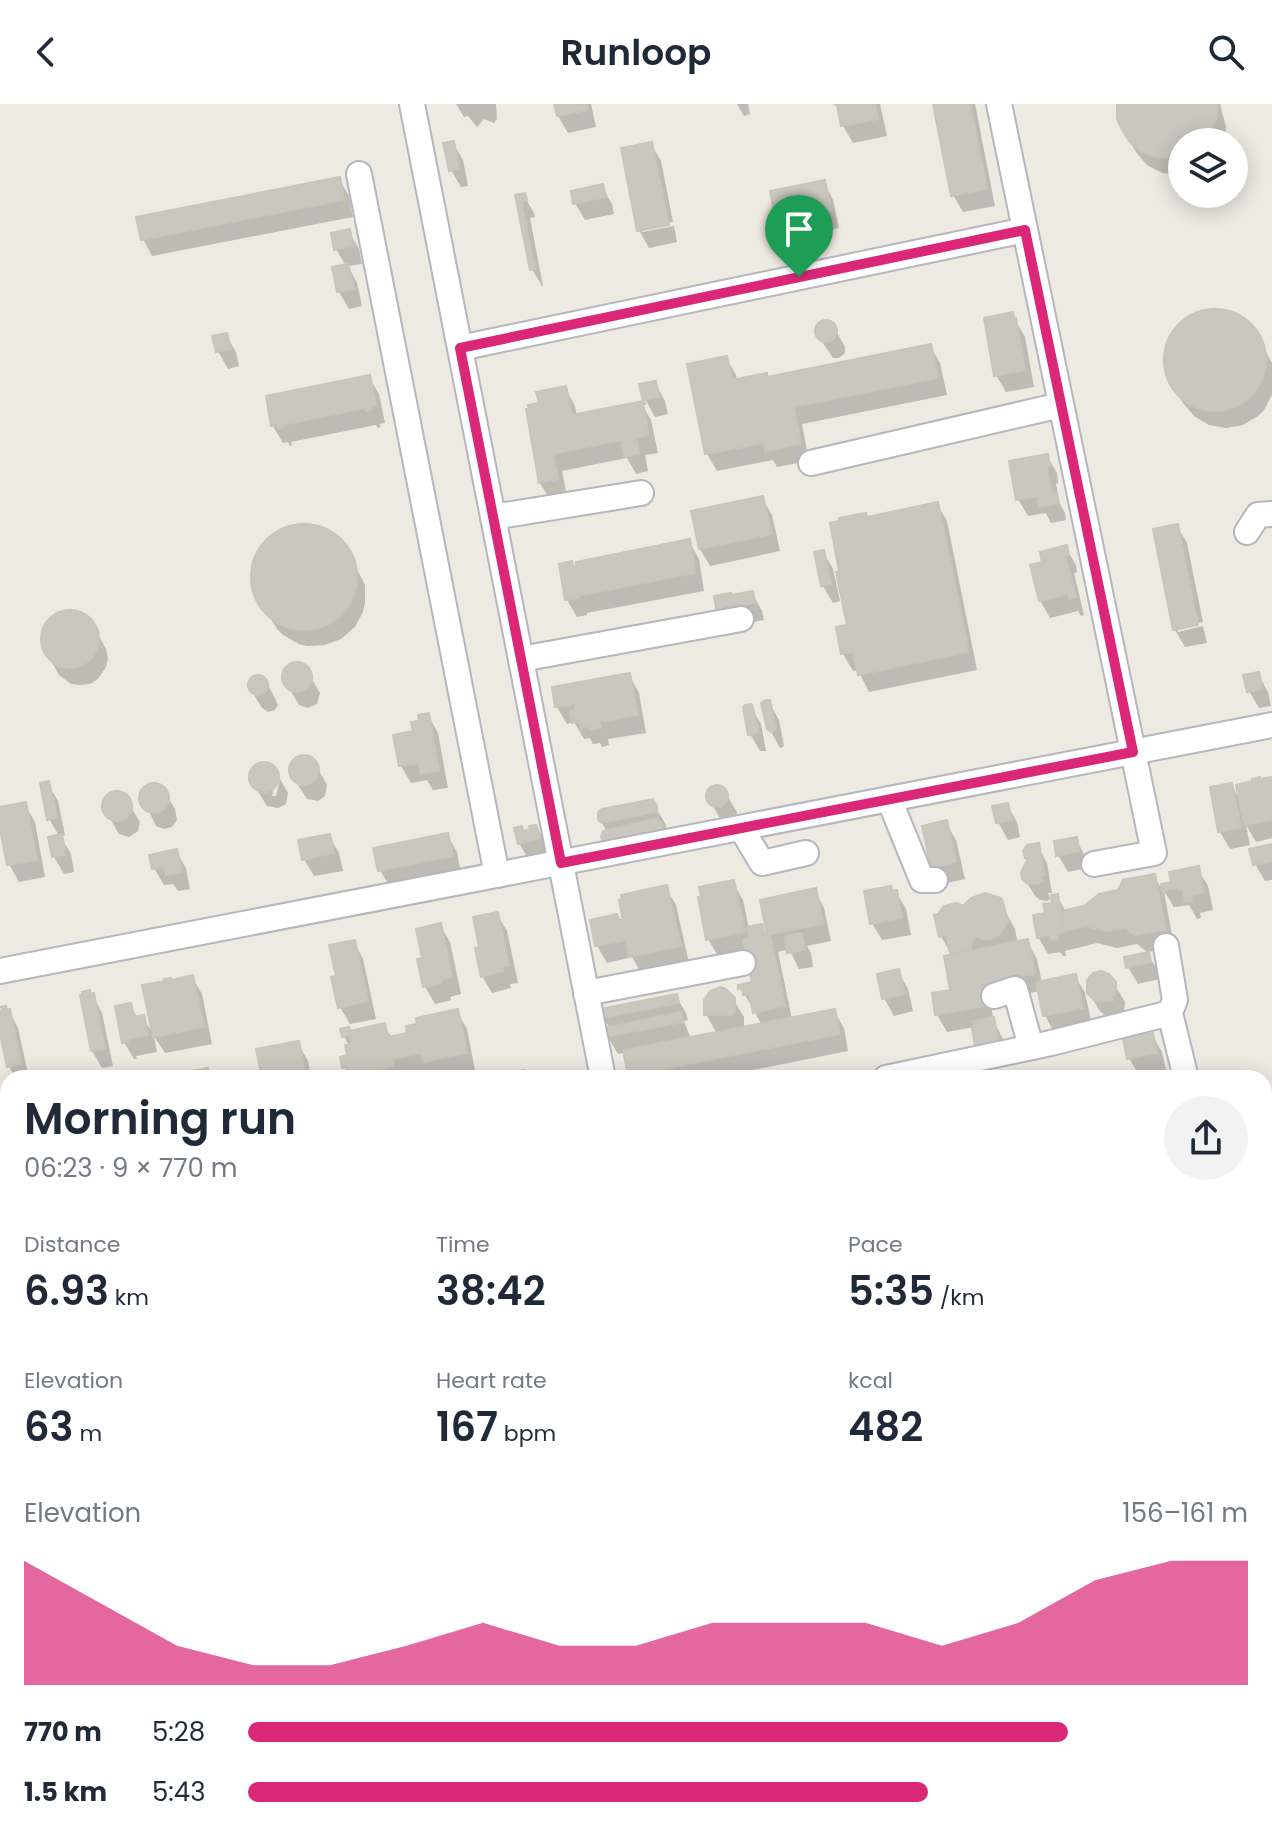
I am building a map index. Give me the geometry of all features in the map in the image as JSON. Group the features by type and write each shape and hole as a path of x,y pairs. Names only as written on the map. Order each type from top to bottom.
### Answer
{"lane":[{"path":"412,104 601,1070"},
{"path":"999,104 1154,853 1094,864"},
{"path":"359,174 497,875"},
{"path":"460,348 1025,230"},
{"path":"811,463 1061,405"},
{"path":"493,517 641,493"},
{"path":"1247,532 1258,515 1272,514"},
{"path":"521,659 741,619"},
{"path":"0,971 1272,725"},
{"path":"889,799 922,880 935,880"},
{"path":"741,828 762,863 806,853"},
{"path":"1166,946 1175,1000 1170,1013 1184,1070"},
{"path":"586,993 743,963"},
{"path":"994,996 1015,989 1031,1047"},
{"path":"923,1070 1170,1013"}],"building":[{"path":"554,104 586,104 587,110 557,116"},
{"path":"834,104 875,104 878,119 841,126 837,105"},
{"path":"933,104 970,104 987,189 951,196"},
{"path":"1117,104 1217,104 1213,128 1168,128 1168,157 1159,158 1142,152 1129,141 1117,118"},
{"path":"454,141 459,169 449,171 443,143"},
{"path":"652,142 669,225 637,231 621,148"},
{"path":"340,177 344,200 141,240 136,217"},
{"path":"825,180 831,211 776,222 770,191"},
{"path":"603,184 606,197 573,204 571,191"},
{"path":"525,193 527,200 521,201 535,269 530,270 515,195"},
{"path":"350,229 353,246 334,250 331,233"},
{"path":"348,264 354,289 337,292 332,267"},
{"path":"1215,309 1235,313 1251,324 1262,340 1266,360 1262,380 1251,396 1235,407 1215,411 1195,407 1179,396 1168,380 1164,360 1168,340 1179,324 1195,313"},
{"path":"1013,312 1025,370 994,376 984,318"},
{"path":"826,320 834,323 837,331 834,339 826,342 818,339 815,331 818,323"},
{"path":"227,333 231,349 216,352 212,336"},
{"path":"931,344 938,378 794,407 801,444 765,451 764,443 705,454 687,364 727,356 732,380 767,373 767,377"},
{"path":"370,375 376,406 371,407 372,410 366,411 366,408 283,425 278,429 277,425 271,426 266,396"},
{"path":"656,381 659,397 644,400 643,404 649,435 636,438 639,454 624,457 621,440 553,454 558,479 539,483 526,409 529,409 528,405 539,403 536,392 566,386 572,415 643,401 639,384"},
{"path":"1048,454 1052,494 1056,493 1058,503 1040,507 1037,496 1016,500 1009,461"},
{"path":"763,496 772,534 699,549 691,511"},
{"path":"938,502 969,652 858,675 853,652 841,654 836,627 847,625 830,523 839,521 839,518 866,513 867,517"},
{"path":"304,524 324,528 341,540 353,557 357,577 353,597 341,614 324,626 304,630 284,626 267,614 255,597 251,577 255,557 267,540 284,528"},
{"path":"1178,524 1198,625 1173,630 1153,529"},
{"path":"690,539 695,573 565,600 559,564 572,561 573,567 576,562"},
{"path":"1067,545 1069,555 1065,556 1076,597 1069,599 1068,594 1039,601 1030,565 1042,562 1040,552"},
{"path":"824,550 831,584 821,586 814,552"},
{"path":"753,591 755,603 717,613 714,596"},
{"path":"70,610 91,618 99,639 91,660 70,668 49,660 41,639 49,618"},
{"path":"297,662 308,666 312,677 308,688 297,692 286,688 282,677 286,666"},
{"path":"1259,672 1262,689 1247,692 1243,675"},
{"path":"630,673 638,715 600,722 601,728 590,730 589,726 581,728 580,721 572,723 570,711 576,710 575,704 555,707 552,687"},
{"path":"254,675 262,675 268,685 262,695 254,695 248,689 248,681"},
{"path":"770,700 776,729 771,732 767,729 761,703"},
{"path":"751,704 759,732 748,735 743,707"},
{"path":"429,713 439,771 421,774 419,763 399,766 393,735 413,731 411,722 419,721 418,715"},
{"path":"304,755 315,759 319,770 315,781 304,785 293,781 289,770 293,759"},
{"path":"264,762 275,766 279,777 275,788 264,792 253,788 249,777 253,766"},
{"path":"1260,777 1272,777 1272,820 1244,825 1236,785"},
{"path":"49,781 57,818 47,820 40,783"},
{"path":"154,783 164,788 169,798 164,808 154,813 144,808 139,798 144,788"},
{"path":"1232,783 1241,828 1218,832 1210,787"},
{"path":"717,785 725,788 728,796 725,804 717,807 709,804 706,796 709,788"},
{"path":"117,791 128,795 132,806 128,817 117,821 106,817 102,806 106,795"},
{"path":"653,799 657,812 602,823 598,820 598,812 602,809"},
{"path":"26,802 37,860 7,865 0,830 0,807"},
{"path":"1008,803 1012,820 996,823 992,806"},
{"path":"658,818 663,826 660,832 604,843 601,837 603,831"},
{"path":"947,820 956,862 931,867 922,826"},
{"path":"536,825 541,838 518,844 514,828 522,826 523,831"},
{"path":"448,833 453,856 378,871 373,848"},
{"path":"62,834 66,855 52,857 48,837"},
{"path":"330,834 334,853 302,860 298,840"},
{"path":"1077,837 1079,851 1056,856 1054,841"},
{"path":"1039,843 1044,875 1040,876 1043,881 1028,884 1021,873 1028,858 1025,858 1023,851 1027,845"},
{"path":"1272,844 1272,861 1253,865 1249,849"},
{"path":"177,849 182,872 166,875 164,866 152,869 149,855"},
{"path":"1199,866 1204,893 1191,895 1192,901 1185,902 1183,889 1162,891 1161,884 1171,882 1169,872"},
{"path":"1155,874 1166,930 1135,935 1125,928 1106,931 1086,926 1066,931 1061,911 1084,906 1099,894 1118,890 1123,880"},
{"path":"734,880 745,932 706,940 699,887"},
{"path":"667,885 681,946 629,957 626,940 595,946 590,920 617,914 619,920 623,920 621,895"},
{"path":"891,886 892,891 897,890 902,918 870,924 864,891"},
{"path":"816,888 823,924 767,935 760,900"},
{"path":"985,893 1001,898 1008,922 1004,929 991,939 974,936 971,949 950,953 946,935 939,937 934,915 944,906 957,903 963,906 971,898"},
{"path":"1058,894 1064,932 1057,934 1058,939 1051,940 1050,935 1037,938 1033,915 1045,913 1043,904 1050,903 1053,907 1051,895"},
{"path":"498,912 509,966 502,967 503,971 481,977 473,917"},
{"path":"441,923 452,977 423,987 417,959 422,958 416,929"},
{"path":"762,924 765,936 770,935 785,1006 753,1013 749,994 743,995 738,985 752,982 743,940 749,938 747,927"},
{"path":"802,933 805,950 787,953 785,936"},
{"path":"1028,939 1035,974 981,984 986,1006 935,1015 932,993 950,990 944,956"},
{"path":"355,940 368,1001 338,1008 331,977 336,976 329,945"},
{"path":"1149,952 1151,962 1126,968 1124,957"},
{"path":"899,969 905,994 882,999 877,974"},
{"path":"1101,971 1116,982 1111,1002 1095,1001 1087,993 1087,980 1093,973"},
{"path":"1076,974 1083,1008 1043,1016 1036,982"},
{"path":"193,975 204,1027 153,1037 142,985"},
{"path":"721,987 735,998 735,1012 732,1015 704,1015 704,1000 710,991"},
{"path":"90,990 91,994 94,993 105,1049 91,1051 80,995"},
{"path":"677,994 679,1003 602,1018 600,1009"},
{"path":"131,1003 134,1017 144,1015 148,1035 122,1043 115,1006"},
{"path":"6,1006 7,1010 10,1009 21,1064 7,1067 0,1034 0,1011 4,1010 0,1007"},
{"path":"458,1009 467,1053 423,1062 421,1053 392,1059 394,1066 374,1070 342,1068 340,1057 347,1055 345,1045 352,1044 350,1035 342,1037 340,1029 349,1027 350,1031 385,1023 388,1037 407,1033 406,1026 417,1024 416,1018"},
{"path":"835,1009 840,1034 658,1070 627,1070 623,1050"},
{"path":"681,1012 683,1022 606,1037 604,1028"},
{"path":"994,1017 999,1045 976,1053 973,1021"},
{"path":"1153,1033 1157,1053 1127,1059 1123,1039"},
{"path":"299,1041 304,1070 260,1070 256,1049"}],"route":[{"path":"1025,230 1133,752 561,863 460,348 799,277 1025,230"}]}
